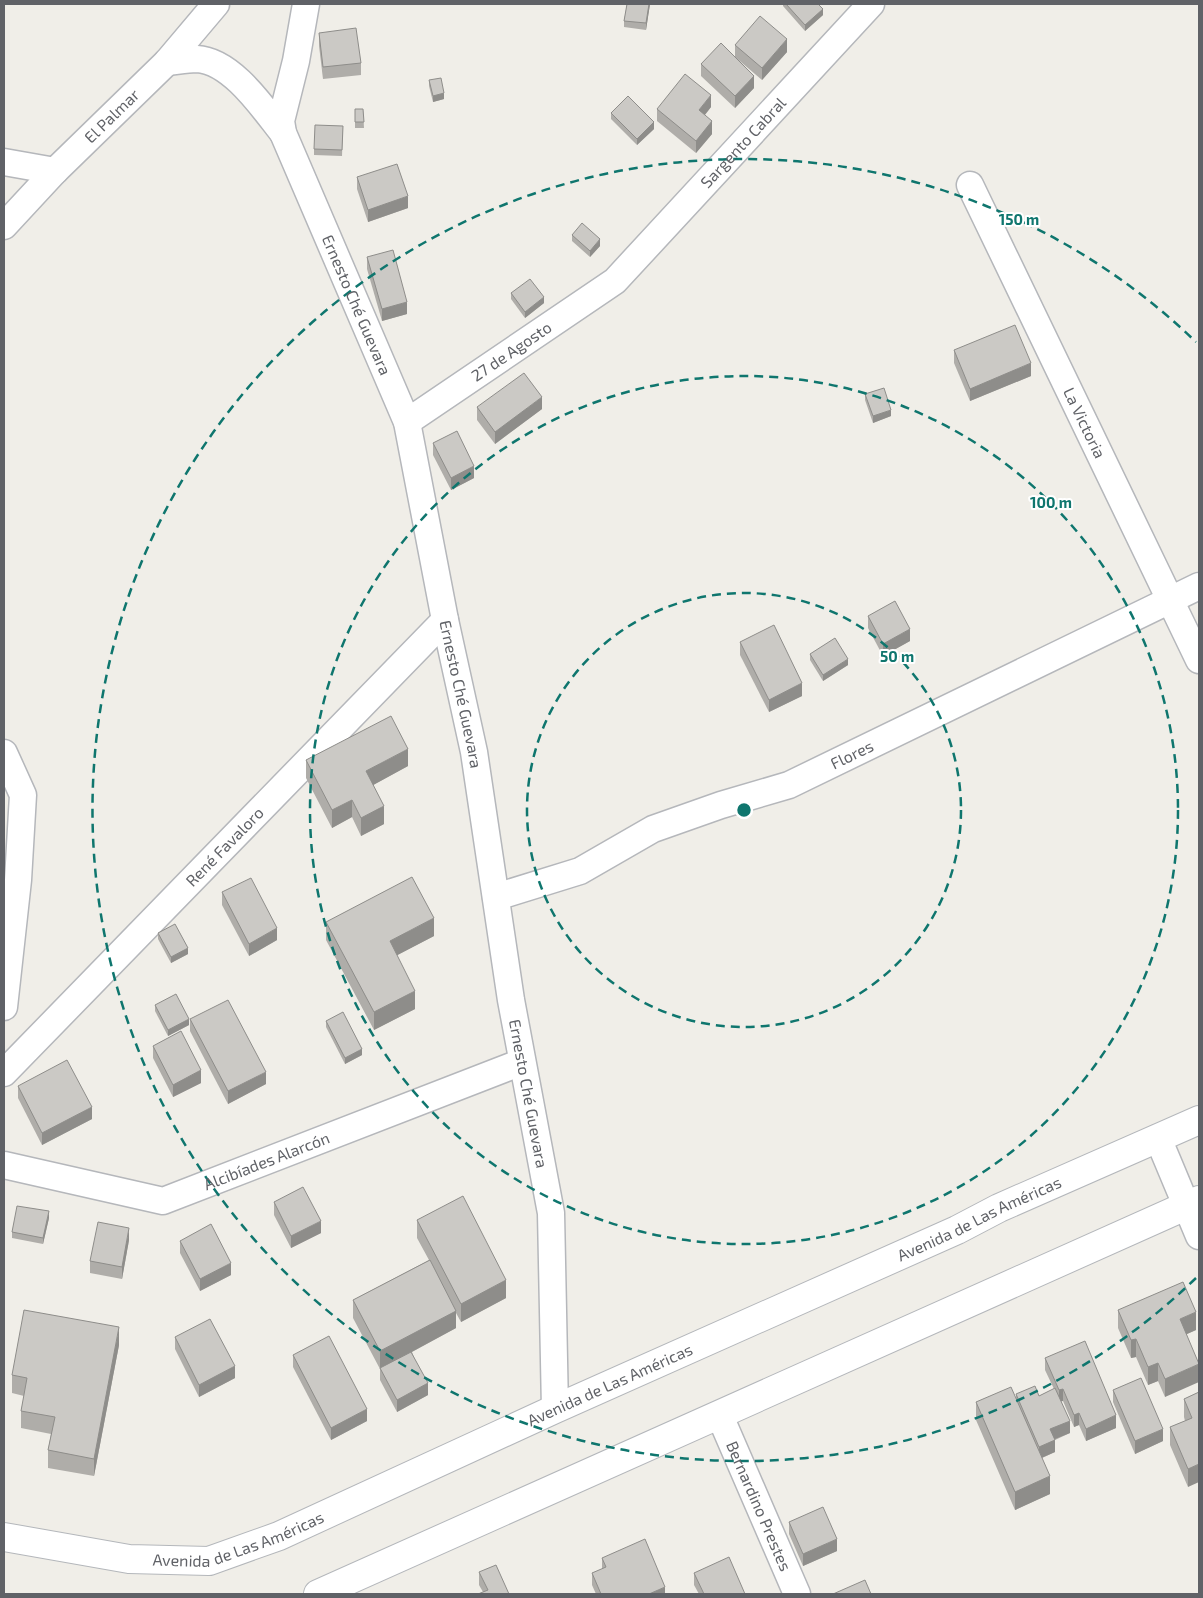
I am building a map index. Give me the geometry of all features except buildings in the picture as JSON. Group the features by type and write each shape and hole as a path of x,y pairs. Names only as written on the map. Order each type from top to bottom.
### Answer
{"main road":[{"name":"Avenida de Las Américas","path":"4,1537 129,1559 209,1561 279,1536 556,1409 948,1234 999,1208 1199,1120"},
{"path":"318,1594 1193,1203"}],"street":[{"name":"El Palmar","path":"4,226 55,171 167,62 216,4"},
{"name":"Ernesto Ché Guevara","path":"306,4 296,61 281,121 283,132 408,422 445,620 474,752 510,1000 551,1213 556,1409"},
{"name":"Sargento Cabral","path":"615,281 871,4"},
{"path":"167,62 199,59 223,69 243,82 283,132"},
{"path":"4,162 55,171"},
{"name":"La Victoria","path":"970,185 1199,660"},
{"name":"27 de Agosto","path":"408,422 615,281"},
{"name":"Flores","path":"496,897 580,871 653,830 722,805 789,785 1199,586"},
{"name":"René Favaloro","path":"4,1073 445,620"},
{"path":"4,753 23,795 18,880 4,1007"},
{"name":"Alcibíades Alarcón","path":"4,1165 163,1201 522,1062"},
{"path":"1158,1138 1193,1203 1199,1236"},
{"name":"Bernardino Prestes","path":"720,1416 797,1594"}]}
